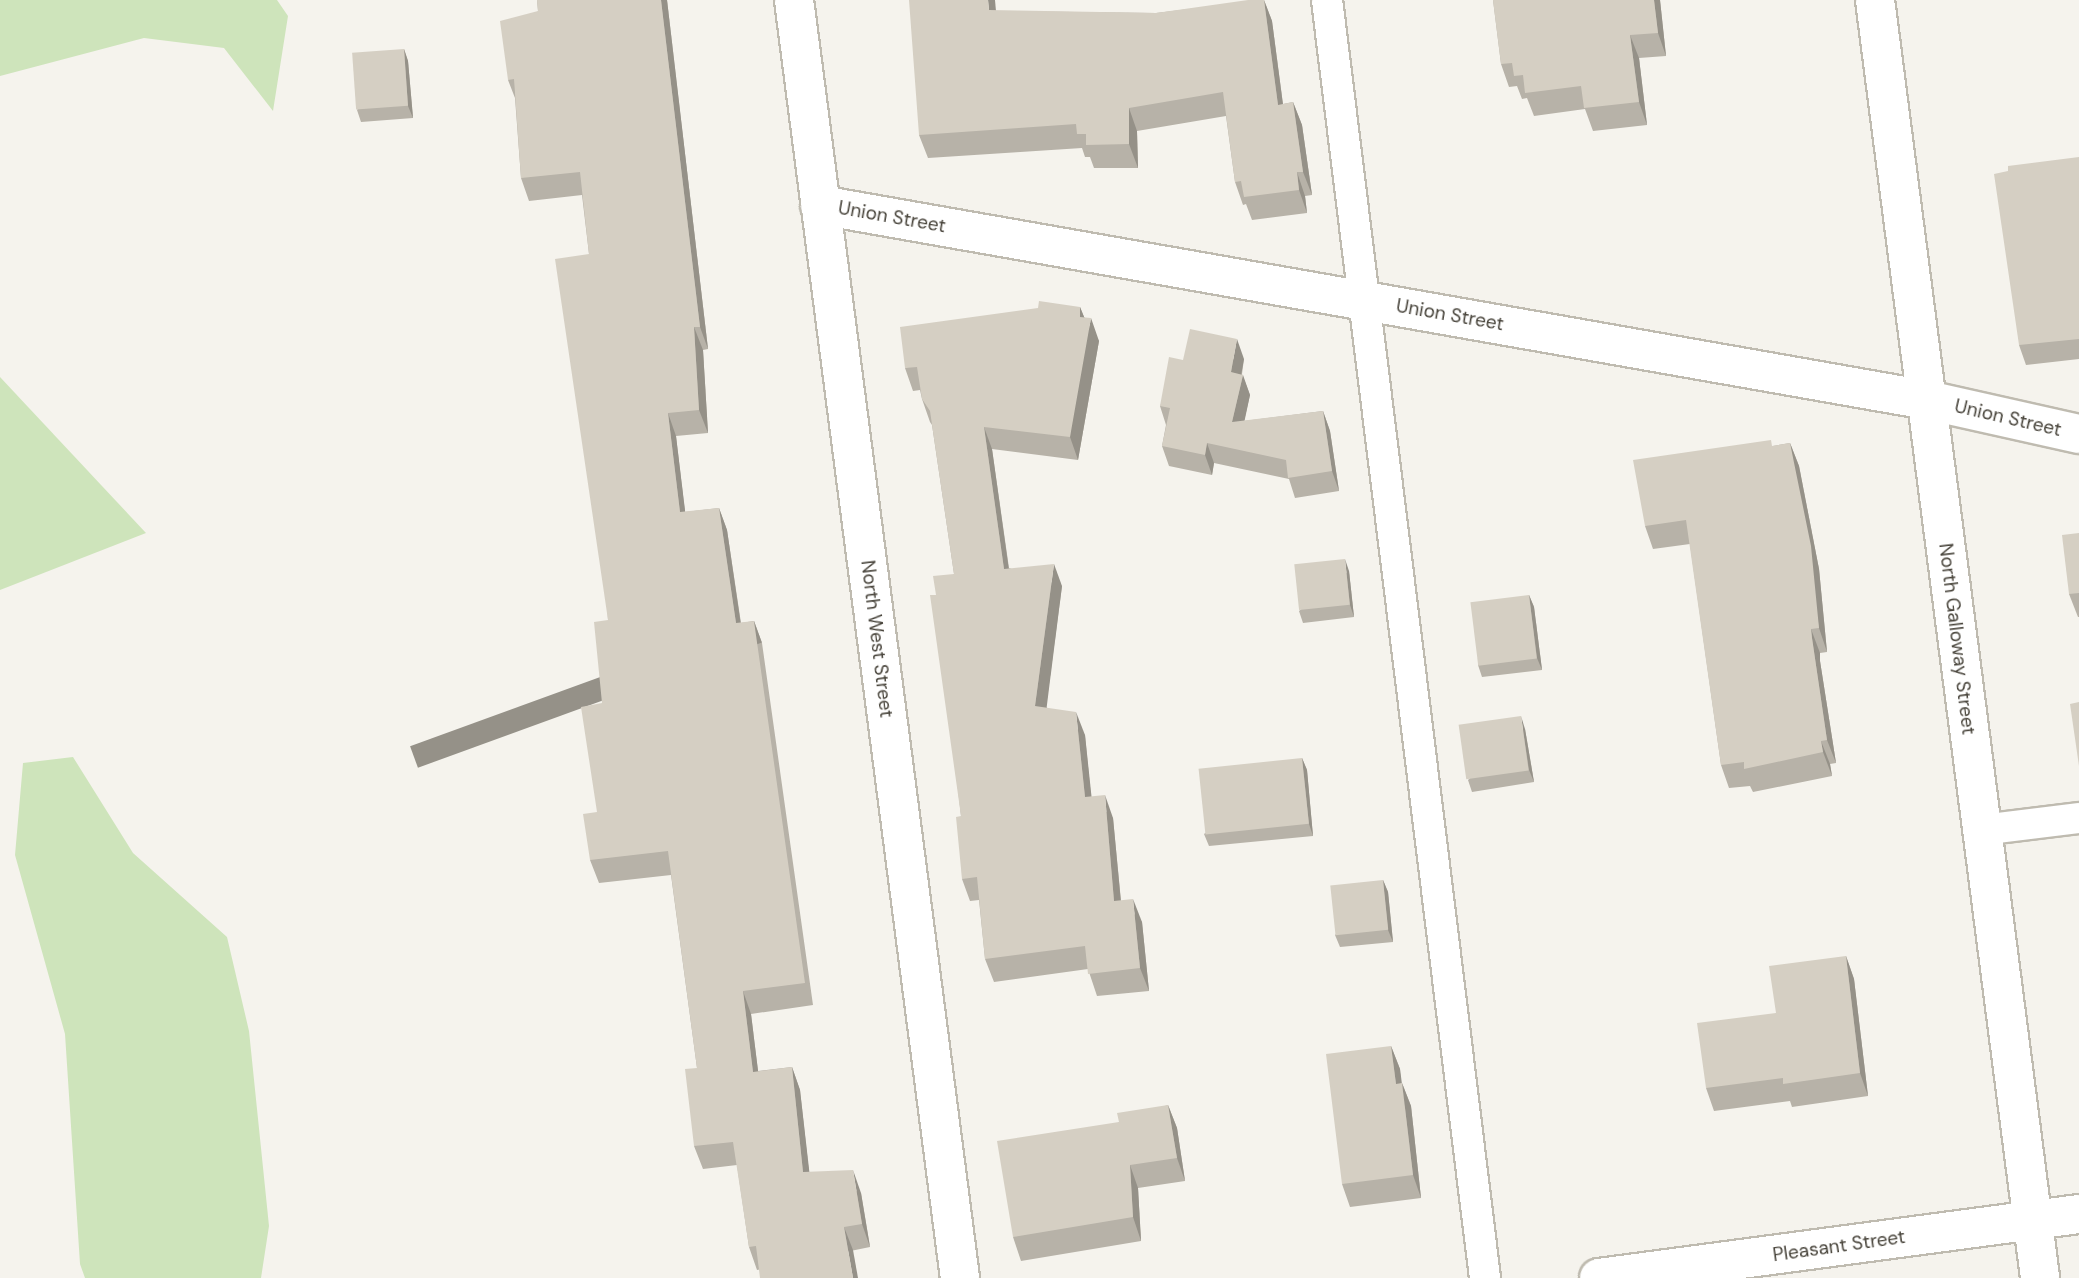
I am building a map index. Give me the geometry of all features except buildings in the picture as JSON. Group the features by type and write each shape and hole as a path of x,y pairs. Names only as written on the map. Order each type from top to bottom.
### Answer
{"street":[{"name":"North West Street","path":"794,0 960,1278"},
{"name":"North Galloway Street","path":"1875,0 2040,1278"},
{"name":"Union Street","path":"820,205 1927,400 2079,434"},
{"name":"Pleasant Street","path":"1599,1278 2079,1214"}],"lane":[{"path":"1327,0 1485,1278"},
{"path":"1981,830 2079,818"}],"green space":[{"path":"0,0 277,0 288,16 273,111 224,48 144,38 0,76"},
{"path":"0,377 146,533 0,590"},
{"path":"73,757 133,853 227,937 249,1031 269,1226 261,1278 85,1278 80,1264 65,1034 15,855 23,763"}]}
